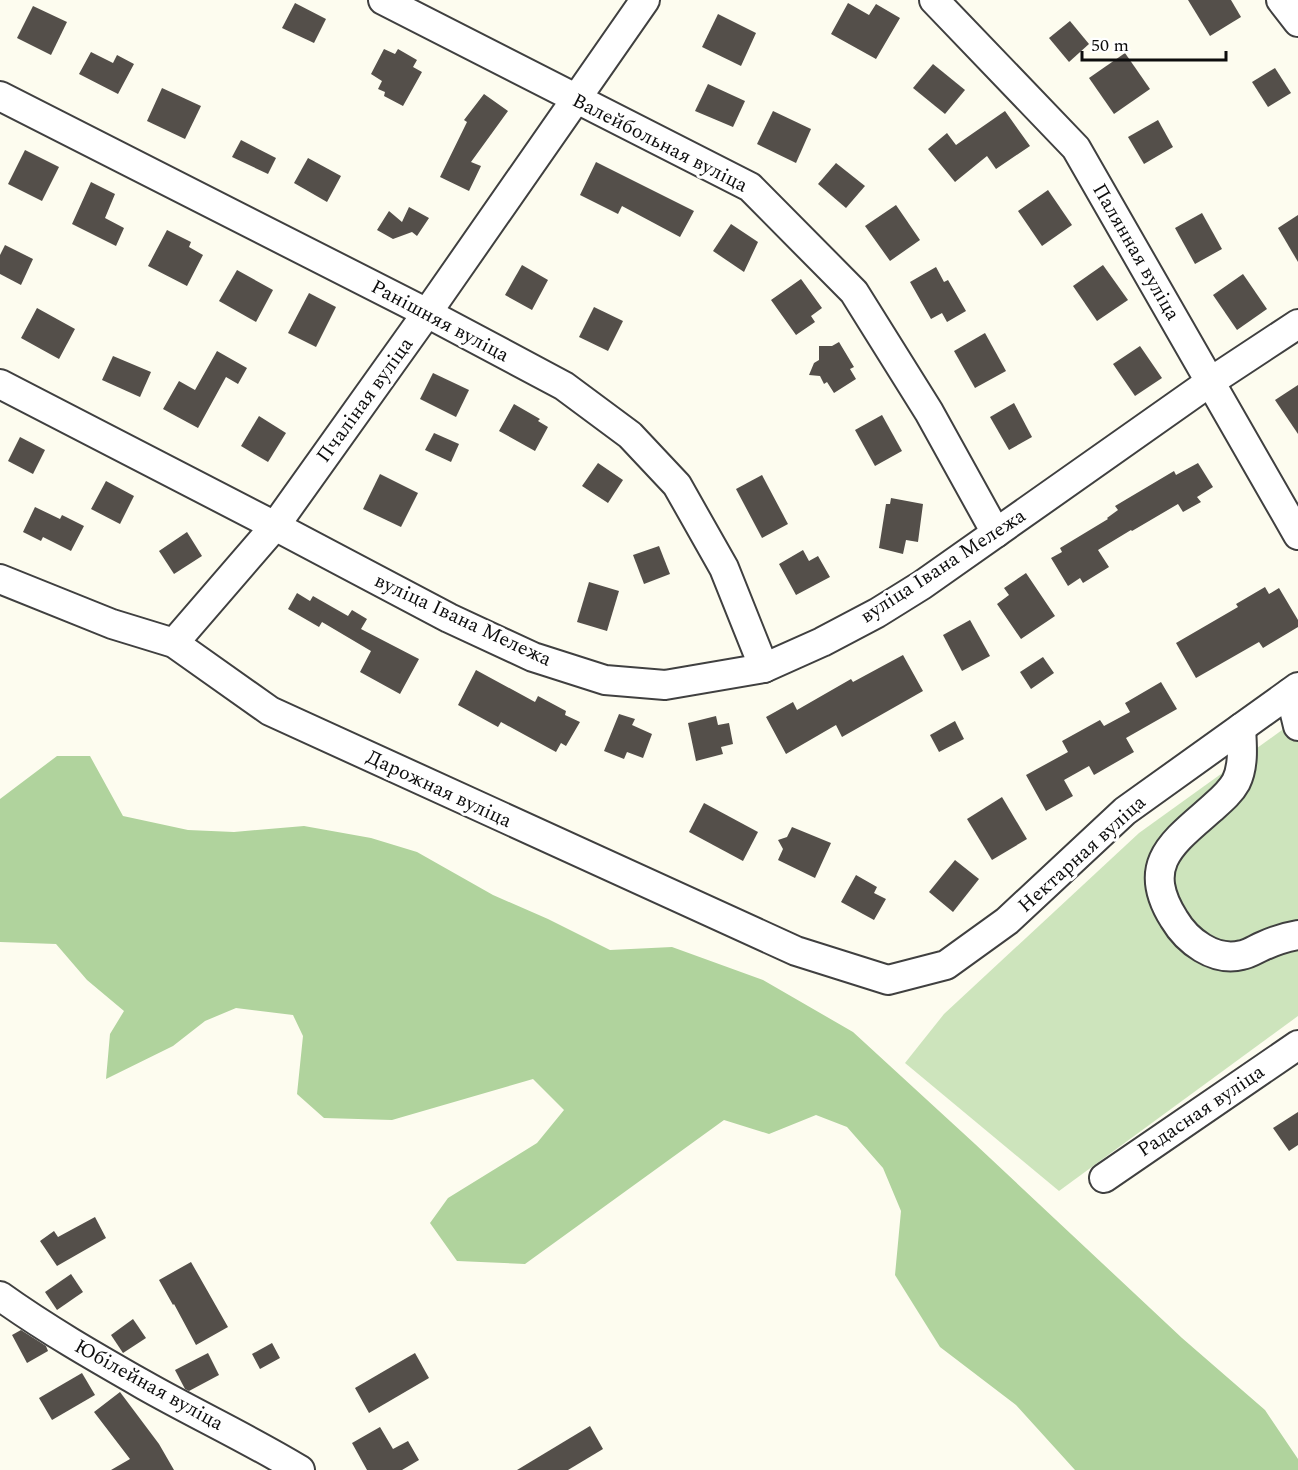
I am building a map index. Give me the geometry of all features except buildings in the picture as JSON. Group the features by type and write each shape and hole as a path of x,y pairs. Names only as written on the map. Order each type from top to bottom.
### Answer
{"street":[{"name":"Валейбольная вуліца","path":"383,0 750,187 854,292 929,412 996,533"},
{"name":"Пчаліная вуліца","path":"174,643 275,526 645,0"},
{"name":"Палянная вуліца","path":"934,0 1076,147 1298,535"},
{"path":"1281,0 1298,22"},
{"name":"Ранішняя вуліца","path":"0,96 427,313 564,386 630,435 677,485 724,568 764,668"},
{"name":"вуліца Івана Мележа","path":"0,384 501,643 533,657 605,680 665,685 764,668 822,642 877,612 922,585 1210,382 1298,324"},
{"name":"Дарожная вуліца","path":"0,579 112,624 174,643 270,711 796,951 888,980"},
{"path":"1294,690 1298,726"},
{"name":"Нектарная вуліца","path":"888,980 946,965 1007,921 1125,811 1294,690"},
{"path":"1242,728 1241,763 1237,780 1230,792 1178,838 1168,851 1161,871 1161,893 1181,931 1190,940 1210,952 1234,956 1244,955 1277,940 1298,935"},
{"name":"Радасная вуліца","path":"1104,1178 1298,1045"},
{"name":"Юбілейная вуліца","path":"0,1296 28,1316 143,1385 300,1470"}],"green space":[{"path":"1289,725 1298,742 1298,1016 1059,1191 905,1063 944,1014 1139,833"},
{"path":"57,756 90,756 123,816 188,830 234,832 304,826 371,838 417,852 493,895 610,950 672,947 763,980 853,1032 1182,1338 1265,1410 1298,1459 1298,1470 1075,1470 1016,1405 940,1347 895,1275 901,1211 883,1168 847,1127 816,1115 769,1134 724,1120 525,1264 457,1261 430,1223 448,1198 537,1143 564,1110 533,1079 392,1120 324,1118 297,1094 303,1036 293,1015 236,1008 205,1021 173,1046 106,1079 110,1034 124,1011 87,980 56,944 0,942 0,799"}]}
